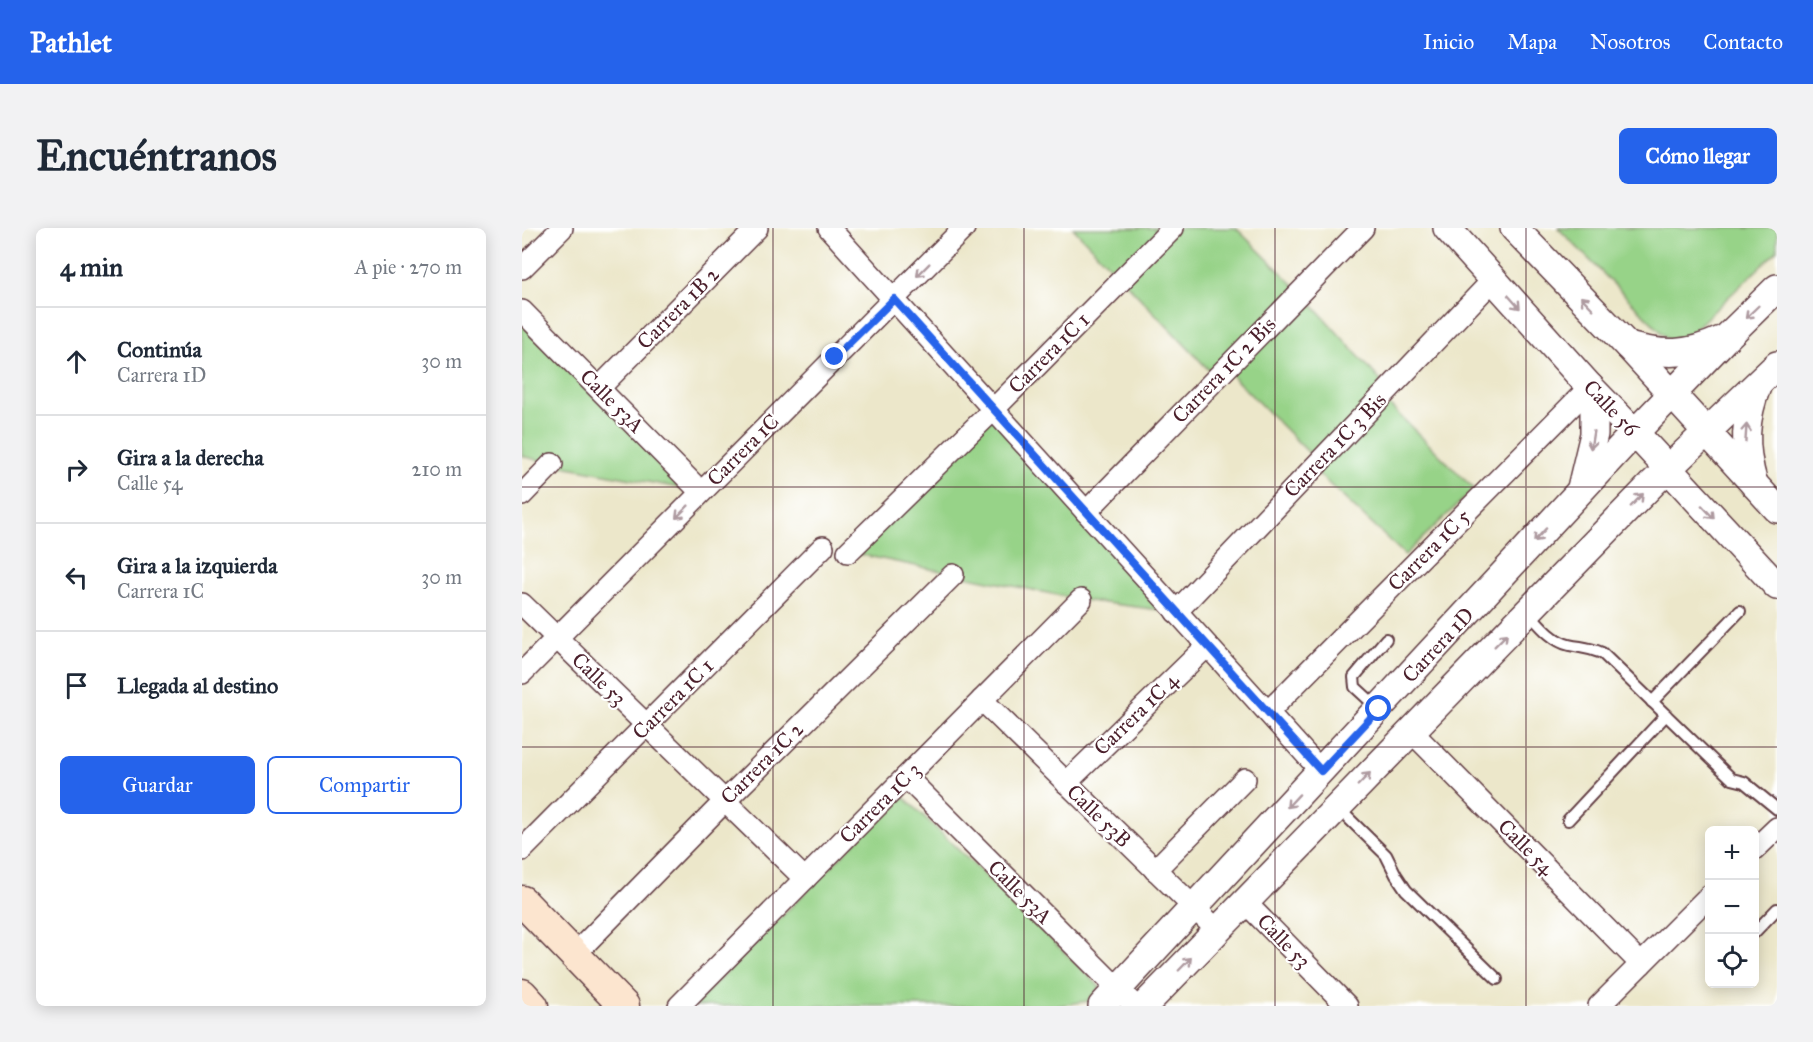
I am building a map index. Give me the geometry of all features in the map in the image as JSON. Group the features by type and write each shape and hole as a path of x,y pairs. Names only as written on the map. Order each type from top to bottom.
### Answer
{"main road":[{"path":"522,901 624,1006"},
{"path":"522,994 533,1006"}],"street":[{"path":"522,268 562,228"},
{"name":"Carrera 1B 2","path":"599,387 757,228"},
{"path":"830,228 1321,771"},
{"name":"Carrera 1C","path":"522,673 964,228"},
{"name":"Carrera 1C 1","path":"848,552 993,410 1173,228"},
{"name":"Carrera 1C 2 Bis","path":"1086,512 1363,228"},
{"name":"Calle 56","path":"1447,228 1590,387 1777,586"},
{"path":"1514,228 1628,346 1777,509"},
{"name":"Carrera 1C 3 Bis","path":"1176,612 1494,279"},
{"name":"Carrera 1D","path":"1118,1000 1193,908 1635,433 1777,288"},
{"name":"Calle 53A","path":"522,311 701,492"},
{"path":"1628,346 1658,353 1677,353 1711,345 1727,337"},
{"path":"1754,485 1747,462 1745,438 1748,414 1768,373"},
{"name":"Carrera 1D","path":"1144,1006 1668,469 1768,373"},
{"path":"1580,492 1594,434 1594,411 1590,387"},
{"name":"Carrera 1C 5","path":"1268,712 1590,387"},
{"path":"522,495 552,464"},
{"name":"Carrera 1C 1","path":"522,850 823,547"},
{"name":"Carrera 1C 2","path":"574,955 724,801 953,575"},
{"name":"Carrera 1C 3","path":"679,1006 1081,600"},
{"name":"Calle 53","path":"522,604 805,879"},
{"name":"Carrera 1C 4","path":"1066,783 1207,646"},
{"name":"Calle 53B","path":"982,700 1217,930"},
{"name":"Calle 54","path":"1411,731 1641,964"},
{"name":"Calle 53A","path":"906,777 1118,1000"},
{"path":"1155,870 1245,779"},
{"path":"1599,1006 1705,900"},
{"name":"Calle 53","path":"1245,902 1347,1006"}],"lane":[{"path":"1652,702 1740,611"},
{"path":"1528,612 1556,639 1567,645 1589,647 1602,653 1732,779 1744,782 1777,809"},
{"path":"1379,709 1355,687 1353,677 1386,639"},
{"path":"1568,820 1666,715"},
{"path":"1337,807 1386,855 1406,890 1497,979"},
{"path":"1759,929 1777,909"}],"green space":[{"path":"1073,228 1236,228 1301,292 1388,389 1381,397 1474,489 1405,555 1312,468 1318,462 1219,363 1209,370"},
{"path":"1558,228 1777,228 1777,251 1676,347"},
{"path":"522,311 701,492 552,464 522,456"},
{"path":"993,410 1176,612 1081,600 848,552"},
{"path":"902,795 1100,987 1088,1001 1057,1006 693,1006"}],"route":[{"path":"835,357 894,299 1321,771 1379,709"}]}
